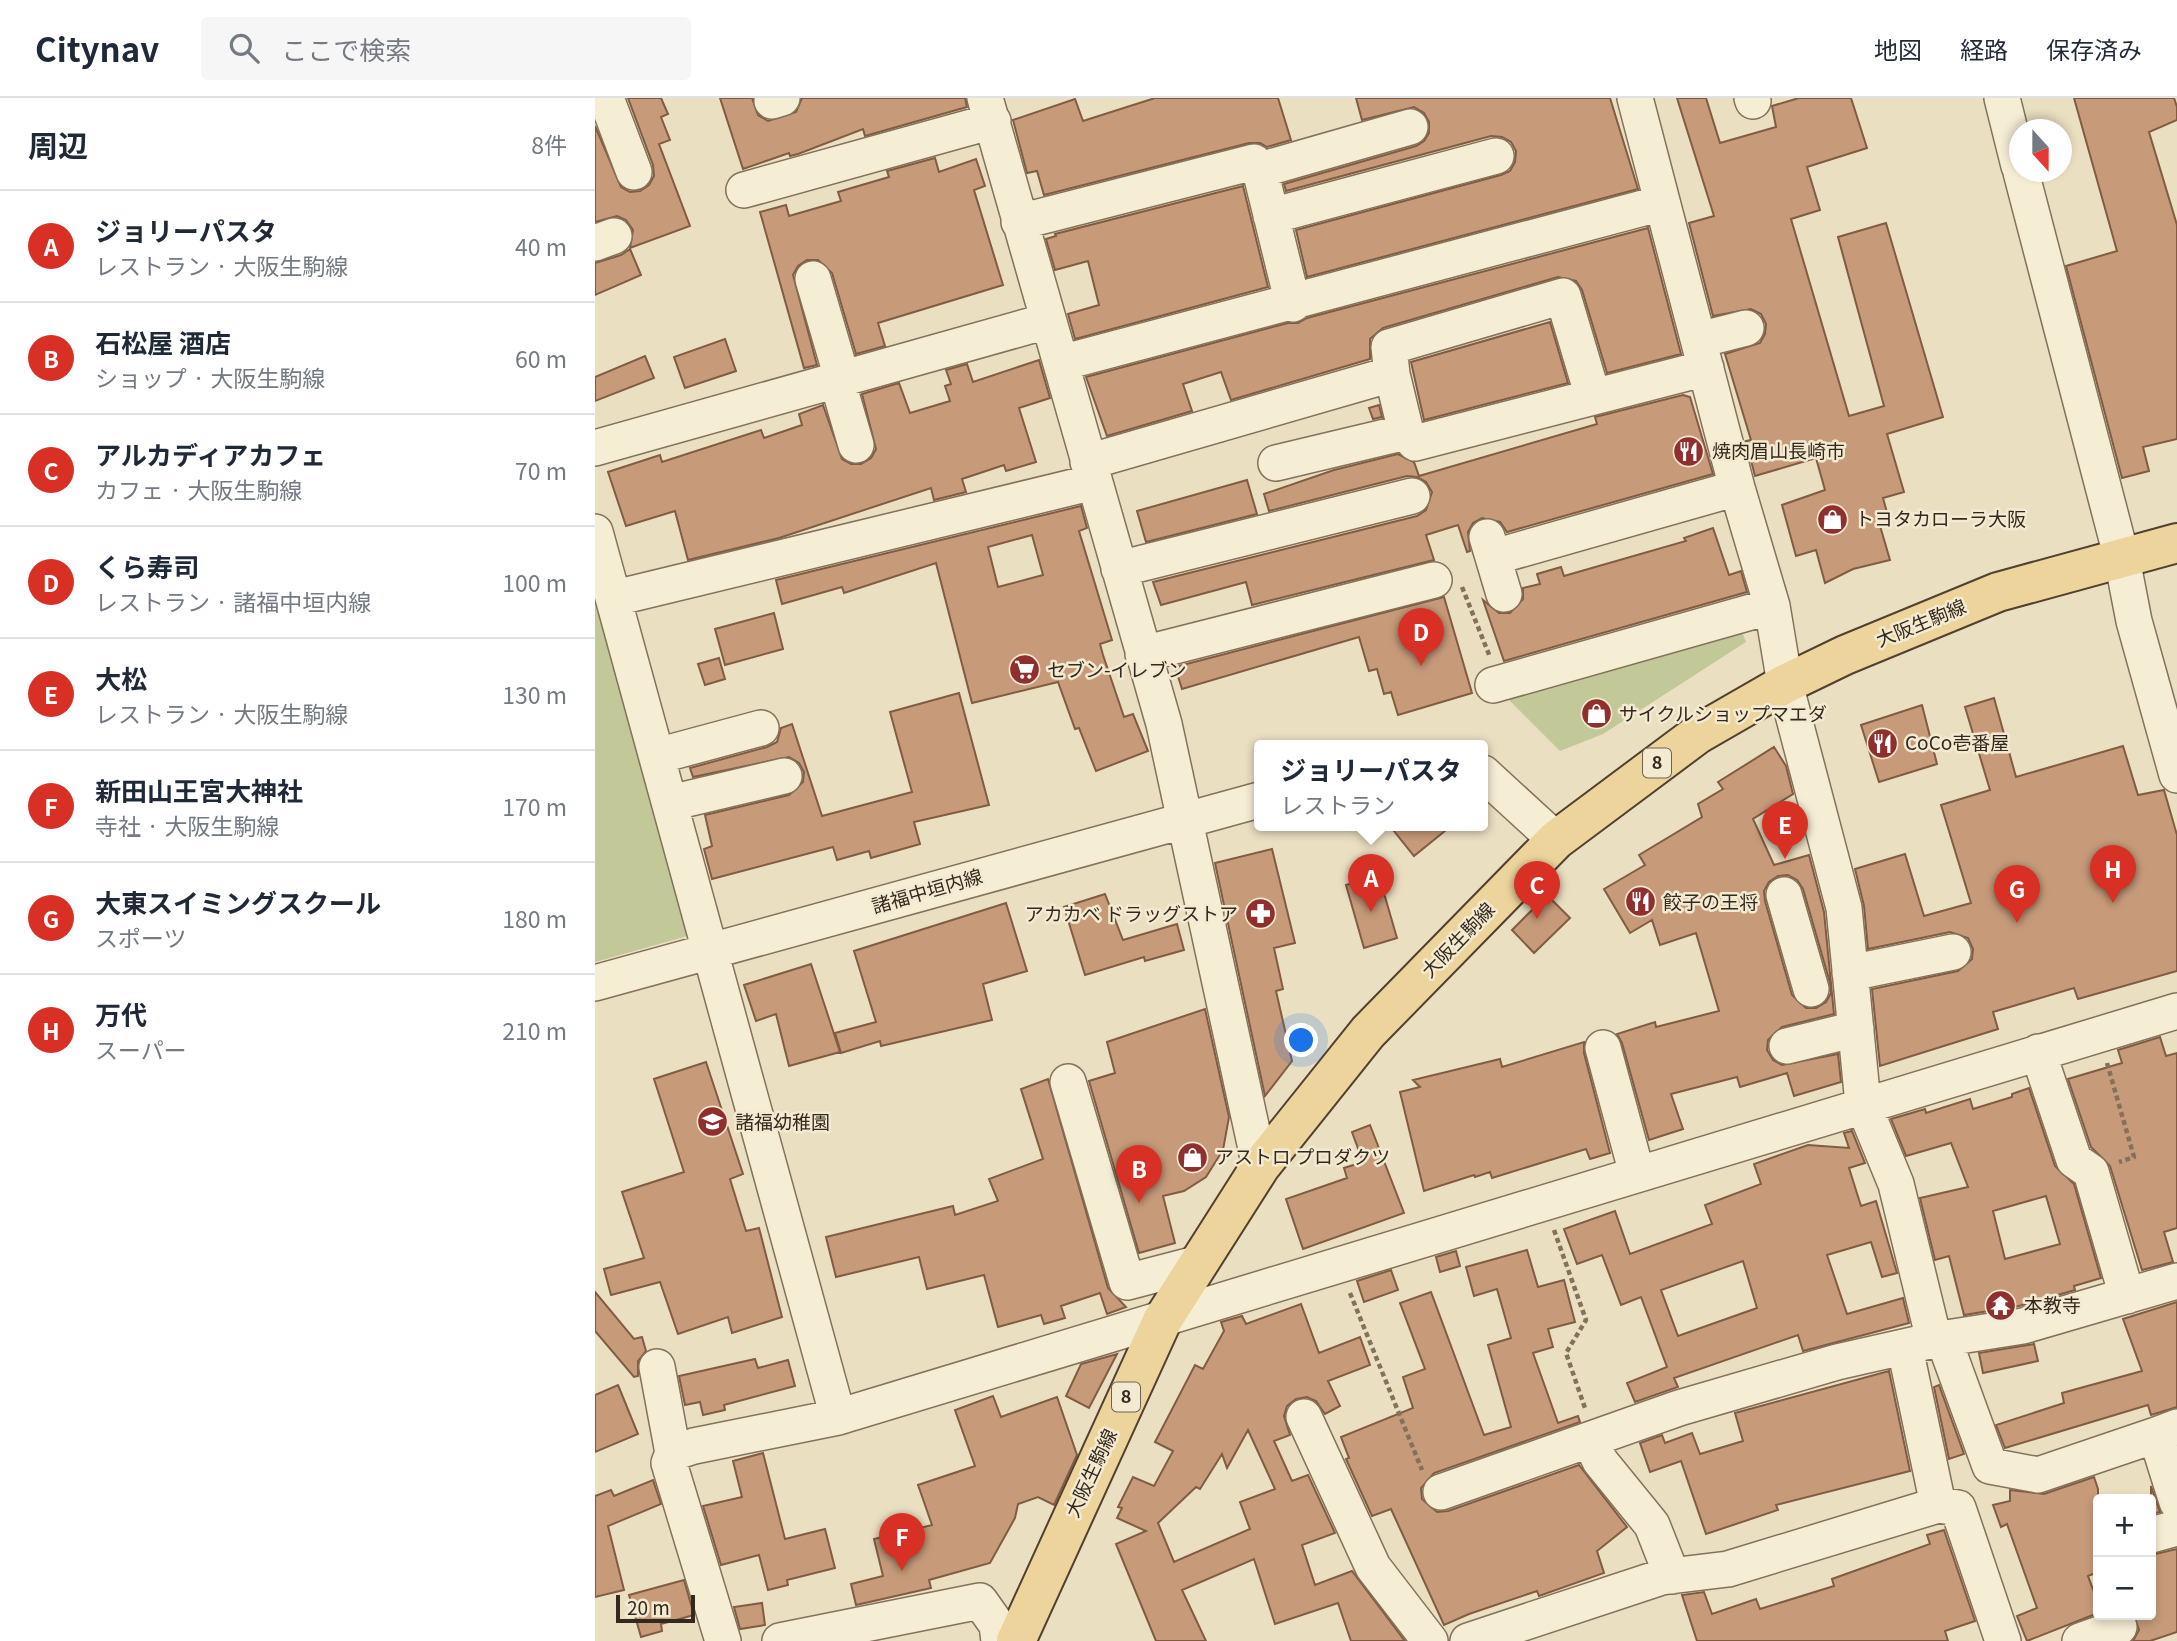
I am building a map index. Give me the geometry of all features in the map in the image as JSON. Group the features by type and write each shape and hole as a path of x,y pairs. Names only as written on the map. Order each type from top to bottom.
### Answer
{"main road":[{"name":"大阪生駒線","path":"1016,1641 1162,1321 1260,1167 1368,1032 1556,840 1698,734 1785,684 1845,655 1998,592 2177,543"}],"street":[{"path":"605,98 638,177"},
{"path":"1635,98 1737,488 1772,606 1785,684 1845,920 1863,1104 1896,1184 1928,1343 1938,1505"},
{"path":"2002,98 2009,126"},
{"path":"744,190 989,110 1164,724 1260,1167"},
{"path":"1260,170 1410,127"},
{"path":"1271,216 1496,156"},
{"path":"1019,222 1254,162 1260,170 1293,304"},
{"path":"2024,182 2122,559 2134,621 2177,775"},
{"path":"1062,363 1293,304 1662,203"},
{"path":"813,279 856,445"},
{"path":"1593,397 1563,296 1389,347 1392,374 1406,432 1415,443 1593,397 1702,354 1746,328"},
{"path":"595,448 1047,321"},
{"path":"615,598 1091,472 1392,374"},
{"path":"1276,463 1406,432"},
{"path":"1504,594 1490,546 1737,488"},
{"path":"1119,569 1412,496"},
{"path":"595,531 838,1417"},
{"path":"1143,653 1434,580"},
{"path":"1493,685 1772,606"},
{"path":"657,756 761,728"},
{"path":"670,803 784,776"},
{"path":"1488,778 1556,840"},
{"name":"諸福中垣内線","path":"595,983 1254,801"},
{"path":"1811,989 1789,911 1845,920"},
{"path":"1850,974 1953,952"},
{"path":"673,1453 694,1446 838,1417 1162,1321 1863,1104 2177,1011"},
{"path":"1787,1046 1856,1029"},
{"path":"1603,1048 1637,1174"},
{"path":"2038,1052 2074,1160 2091,1172 2127,1296"},
{"path":"1068,1082 1127,1282 1200,1263"},
{"path":"1441,1492 1732,1393 1837,1362 2024,1326 2177,1281"},
{"path":"1928,1343 1990,1466 2038,1475 2166,1431 2177,1502"},
{"path":"657,1367 673,1453 669,1463 723,1641"},
{"path":"1304,1417 1373,1567 1430,1641"},
{"path":"1593,1439 1600,1461 1651,1525 1672,1576"},
{"path":"1468,1641 1672,1576 1728,1569 1938,1505 1958,1508 2003,1641"},
{"path":"2156,1534 2177,1528"},
{"path":"780,1641 980,1601 997,1625 999,1641"},
{"path":"2080,1641 2119,1627"}],"path":[{"path":"1434,580 1458,576 1489,653 1493,685"},
{"path":"2091,1172 2134,1157 2098,1034"},
{"path":"1545,1203 1586,1320 1566,1353 1593,1439"},
{"path":"1341,1266 1359,1319 1429,1487 1441,1492"}],"green space":[{"path":"595,595 691,935 595,962"},
{"path":"1739,624 1746,642 1603,734 1560,751 1510,701 1509,692"}],"building":[{"path":"628,98 661,98 668,114 661,117 670,140 659,144 690,226 630,248 633,230 626,220 617,216 595,222 595,126 621,187 630,192 640,191 649,185 654,176 653,165"},
{"path":"720,98 752,98 758,115 768,121 796,112 802,98 965,98 967,107 865,136 863,129 798,154 790,156 789,153 743,169"},
{"path":"1155,98 1278,98 1291,140 1267,147 1260,143 1249,143 1044,195 1037,171 1027,173 1013,120 1075,99 1083,121"},
{"path":"1356,98 1610,98 1638,189 1307,277 1296,230 1501,175 1510,171 1515,162 1516,151 1511,142 1502,137 1491,136 1286,191 1284,184 1416,146 1424,141 1429,133 1429,122 1424,113 1414,107 1362,120"},
{"path":"1677,98 1706,98 1720,143 1776,127 1772,106 1799,98 1851,98 1867,148 1807,167 1820,210 1791,219 1849,416 1884,406 1838,237 1886,223 1943,417 1887,434 1904,492 1883,498 1888,516 1878,519 1890,560 1853,569 1825,583 1816,550 1796,556 1782,505 1825,490 1816,458 1755,476 1746,441 1751,440 1725,354 1760,343 1766,324 1761,314 1751,309 1713,316 1689,223 1714,216"},
{"path":"2074,98 2174,98 2177,107 2177,120 2149,132 2177,225 2177,439 2143,447 2149,471 2122,478 2066,266 2117,251"},
{"path":"935,158 939,172 976,159 985,186 974,190 1003,285 878,323 885,346 856,354 832,273 818,260 807,260 798,266 793,275 817,365 804,368 760,212 786,205 789,216 841,201 838,192 889,177 887,171"},
{"path":"1243,186 1268,287 1075,339 1068,314 1099,305 1088,261 1055,270 1046,239 1056,236 1055,234"},
{"path":"1648,228 1681,354 1607,373 1582,290 1576,281 1558,277 1383,328 1370,339 1370,359 1231,400 1221,372 1183,384 1192,411 1107,436 1086,377 1288,323 1298,323 1307,318"},
{"path":"630,249 641,275 595,295 595,263 621,255"},
{"path":"1550,322 1568,383 1424,420 1411,362"},
{"path":"725,339 736,371 685,388 674,357"},
{"path":"645,356 654,378 595,401 595,377"},
{"path":"1039,360 1050,398 1019,408 1036,462 1006,471 1004,465 962,479 966,492 934,500 931,488 779,538 688,560 675,511 626,526 608,472 660,455 662,462 761,430 764,438 802,425 799,414 823,405 842,459 851,464 861,464 871,458 876,449 862,394 899,383 910,413 950,401 945,386 951,384 946,370 967,364 973,382"},
{"path":"1683,395 1690,397 1713,474 1507,532 1500,522 1482,518 1473,523 1468,532 1470,551 1467,552 1458,525 1426,535 1434,560 1252,605 1246,582 1161,605 1153,582 1417,516 1426,510 1432,492 1426,482 1407,476 1269,511 1264,494 1334,470 1398,454 1414,462 1419,476 1597,424 1595,417"},
{"path":"1379,405 1382,417 1373,419 1369,408"},
{"path":"1247,480 1257,514 1146,542 1137,511"},
{"path":"1081,506 1087,528 1079,531 1112,640 1100,644 1103,655 1124,717 1133,714 1148,751 1096,771 1079,728 1075,729 1058,682 972,703 936,563 844,593 842,587 782,604 776,580","holes":["1032,535 1043,575 998,587 988,547"]},
{"path":"1713,528 1729,575 1741,571 1747,592 1504,661 1483,600 1499,613 1510,613 1523,599 1523,588 1540,584 1537,574 1561,567 1564,576 1686,541 1684,538"},
{"path":"1444,597 1472,693 1398,715 1391,692 1384,694 1377,669 1369,671 1359,637 1182,689 1175,667"},
{"path":"774,613 783,649 725,665 715,629"},
{"path":"719,658 725,679 705,685 698,664"},
{"path":"959,693 989,805 914,822 920,844 871,858 869,851 837,860 833,847 712,879 704,849 712,846 705,815 789,795 803,782 804,772 799,763 789,757 693,777 690,768 767,747 777,742 781,728 792,724 822,816 912,792 890,712"},
{"path":"1994,698 2016,777 2123,746 2138,795 2164,790 2177,835 2177,971 2078,999 2074,988 1993,1012 1998,1029 1880,1066 1872,989 1958,971 1972,959 1973,949 1968,938 1950,932 1868,949 1864,906 1855,869 1905,854 1924,916 1971,903 1941,805 1990,790 1965,707"},
{"path":"1922,705 1937,764 1879,782 1861,725"},
{"path":"1774,747 1786,766 1793,794 1753,819 1774,865 1809,855 1824,912 1834,1014 1782,1027 1768,1040 1767,1050 1773,1060 1782,1065 1838,1054 1841,1082 1794,1096 1787,1073 1740,1087 1737,1077 1671,1094 1683,1129 1649,1140 1622,1043 1617,1034 1655,1022 1656,1027 1719,1011 1696,933 1660,945 1652,920 1630,933 1604,889 1645,865 1639,855 1702,817 1698,804 1723,789 1718,782","holes":["1788,875 1797,880 1803,889 1830,983 1831,993 1826,1002 1816,1008 1806,1008 1792,995 1765,901 1764,891 1769,882 1778,876"]},
{"path":"1394,831 1445,831 1414,856"},
{"path":"1272,849 1295,943 1274,948 1283,989 1276,991 1292,1061 1265,1096 1215,863"},
{"path":"1379,876 1397,938 1364,948 1346,885"},
{"path":"1105,894 1123,940 1177,924 1184,950 1145,961 1144,957 1085,975 1064,907"},
{"path":"1547,895 1570,918 1534,953 1512,930"},
{"path":"1006,903 1027,971 983,984 992,1020 881,1046 880,1041 841,1053 835,1033 876,1022 854,951"},
{"path":"811,964 840,1052 789,1066 776,1014 756,1021 744,985"},
{"path":"1205,1009 1229,1117 1223,1150 1206,1177 1184,1191 1163,1196 1175,1243 1139,1253 1089,1081 1115,1073 1107,1042"},
{"path":"2160,1037 2166,1056 2177,1053 2177,1228 2164,1232 2173,1262 2142,1270 2110,1166 2091,1147 2068,1079 2122,1063 2118,1050"},
{"path":"1584,1042 1584,1053 1610,1153 1590,1159 1586,1149 1492,1178 1490,1172 1475,1177 1474,1175 1424,1191 1400,1092 1420,1087 1413,1080 1500,1059 1502,1067"},
{"path":"706,1062 743,1174 730,1179 746,1231 759,1228 782,1317 732,1333 728,1317 678,1334 660,1282 611,1295 604,1269 644,1258 622,1192 684,1172 654,1079"},
{"path":"1048,1079 1108,1288 1126,1307 1107,1314 1100,1293 1061,1306 1065,1318 1044,1324 1041,1315 998,1327 984,1275 927,1289 919,1257 836,1277 826,1237 953,1206 955,1215 998,1201 989,1179 1043,1159 1021,1089"},
{"path":"2029,1088 2055,1166 2074,1184 2101,1278 2074,1286 2075,1290 2019,1306 1964,1315 1949,1256 1935,1260 1920,1198 1968,1187 1951,1143 1906,1156 1891,1119 1925,1109 1926,1113 1970,1099 1973,1109 2012,1097 2012,1094","holes":["2046,1196 2060,1244 2005,1259 1993,1211"]},
{"path":"1370,1125 1404,1213 1303,1249 1286,1199 1347,1178 1344,1168 1363,1162 1352,1132"},
{"path":"1852,1131 1865,1163 1849,1168 1861,1206 1876,1201 1897,1273 1882,1277 1871,1242 1827,1255 1847,1314 1903,1298 1909,1323 1803,1351 1798,1335 1674,1378 1678,1387 1635,1402 1627,1383 1667,1367 1641,1297 1621,1305 1602,1255 1577,1264 1564,1229 1615,1211 1630,1254 1712,1224 1705,1205 1761,1184 1754,1164 1808,1145 1849,1148 1844,1133","holes":["1743,1261 1757,1308 1678,1336 1661,1290"]},
{"path":"1527,1250 1538,1287 1564,1280 1575,1322 1548,1329 1553,1347 1533,1353 1558,1423 1578,1416 1580,1422 1434,1473 1421,1488 1422,1499 1437,1512 1448,1511 1579,1465 1627,1527 1597,1551 1604,1573 1539,1596 1537,1591 1444,1625 1391,1509 1372,1516 1346,1459 1349,1458 1341,1437 1413,1408 1403,1377 1425,1369 1400,1303 1431,1292 1484,1435 1511,1427 1488,1345 1511,1338 1497,1289 1474,1296 1466,1267"},
{"path":"1456,1251 1460,1266 1440,1272 1436,1257"},
{"path":"1391,1270 1398,1290 1364,1302 1357,1281"},
{"path":"595,1292 634,1339 642,1337 646,1351 638,1361 638,1376 634,1377 595,1331"},
{"path":"2177,1302 2177,1407 2151,1415 2148,1405 2005,1448 1996,1425 2064,1403 2062,1393 2142,1371 2123,1319"},
{"path":"1301,1304 1319,1353 1360,1337 1370,1365 1328,1381 1340,1406 1325,1414 1316,1401 1307,1397 1296,1399 1287,1406 1284,1416 1290,1435 1274,1441 1292,1481 1308,1475 1335,1533 1302,1545 1315,1585 1352,1571 1405,1641 1351,1641 1338,1603 1275,1624 1254,1559 1182,1590 1206,1641 1156,1641 1116,1544 1146,1531 1117,1518 1122,1508 1118,1507 1133,1477 1154,1486 1173,1451 1155,1442 1195,1365 1203,1369 1224,1331 1221,1322 1242,1316 1246,1324","holes":["1248,1430 1275,1489 1240,1502 1250,1529 1174,1562 1158,1523 1196,1487 1200,1489 1222,1454 1227,1468"]},
{"path":"2034,1344 2038,1361 1983,1373 1979,1353"},
{"path":"1117,1354 1089,1408 1066,1396 1081,1364"},
{"path":"755,1359 758,1368 788,1360 795,1386 724,1405 725,1410 703,1415 700,1402 685,1405 679,1376"},
{"path":"1889,1371 1910,1471 1776,1505 1778,1510 1706,1534 1681,1461 1650,1472 1640,1443 1662,1435 1665,1443 1692,1433 1700,1454 1743,1441 1735,1413"},
{"path":"618,1385 638,1434 595,1452 595,1395"},
{"path":"1939,1385 1964,1454 1949,1459 1934,1387"},
{"path":"993,1396 1001,1417 1057,1397 1077,1455 1054,1505 1038,1497 1018,1504 1015,1518 990,1563 929,1580 931,1588 856,1605 851,1584 883,1576 874,1539 932,1525 918,1485 975,1466 955,1410"},
{"path":"763,1453 785,1539 825,1529 835,1568 787,1580 788,1585 768,1590 759,1555 721,1565 703,1506 742,1497 733,1461"},
{"path":"2094,1477 2098,1494 2093,1494 2093,1574 2088,1576 2093,1590 2093,1615 2027,1641 2017,1616 2037,1608 2007,1524 2001,1527 1993,1505 2010,1501 2010,1490 2044,1494"},
{"path":"653,1480 661,1504 608,1526 624,1590 595,1597 595,1496 611,1490 614,1496"},
{"path":"1944,1530 1975,1621 1945,1631 1948,1641 1697,1641 1682,1595 1704,1592 1712,1614 1756,1599 1760,1609 1834,1586 1832,1579 1930,1544 1927,1535"},
{"path":"2177,1549 2177,1632 2150,1641 2133,1641 2139,1630 2136,1620 2156,1620 2156,1554"},
{"path":"684,1580 694,1615 661,1624 662,1631 641,1637 629,1595"},
{"path":"762,1603 765,1625 740,1629 734,1607"}],"place":[{"name":"焼肉眉山長崎市","path":"1689,451"},
{"name":"トヨタカローラ大阪","path":"1832,519"},
{"name":"くら寿司","path":"1421,666"},
{"name":"セブン-イレブン","path":"1024,670"},
{"name":"サイクルショップマエダ","path":"1596,714"},
{"name":"CoCo壱番屋","path":"1882,743"},
{"name":"大松","path":"1785,859"},
{"name":"餃子の王将","path":"1640,902"},
{"name":"万代","path":"2113,903"},
{"name":"ジョリーパスタ","path":"1371,912"},
{"name":"アカカベ ドラッグストア","path":"1261,914"},
{"name":"アルカディアカフェ","path":"1537,919"},
{"name":"大東スイミングスクール","path":"2017,923"},
{"name":"諸福幼稚園","path":"712,1122"},
{"name":"アストロ プロダクツ","path":"1192,1157"},
{"name":"石松屋 酒店","path":"1139,1203"},
{"name":"本教寺","path":"2001,1305"},
{"name":"新田山王宮大神社","path":"902,1571"}]}
